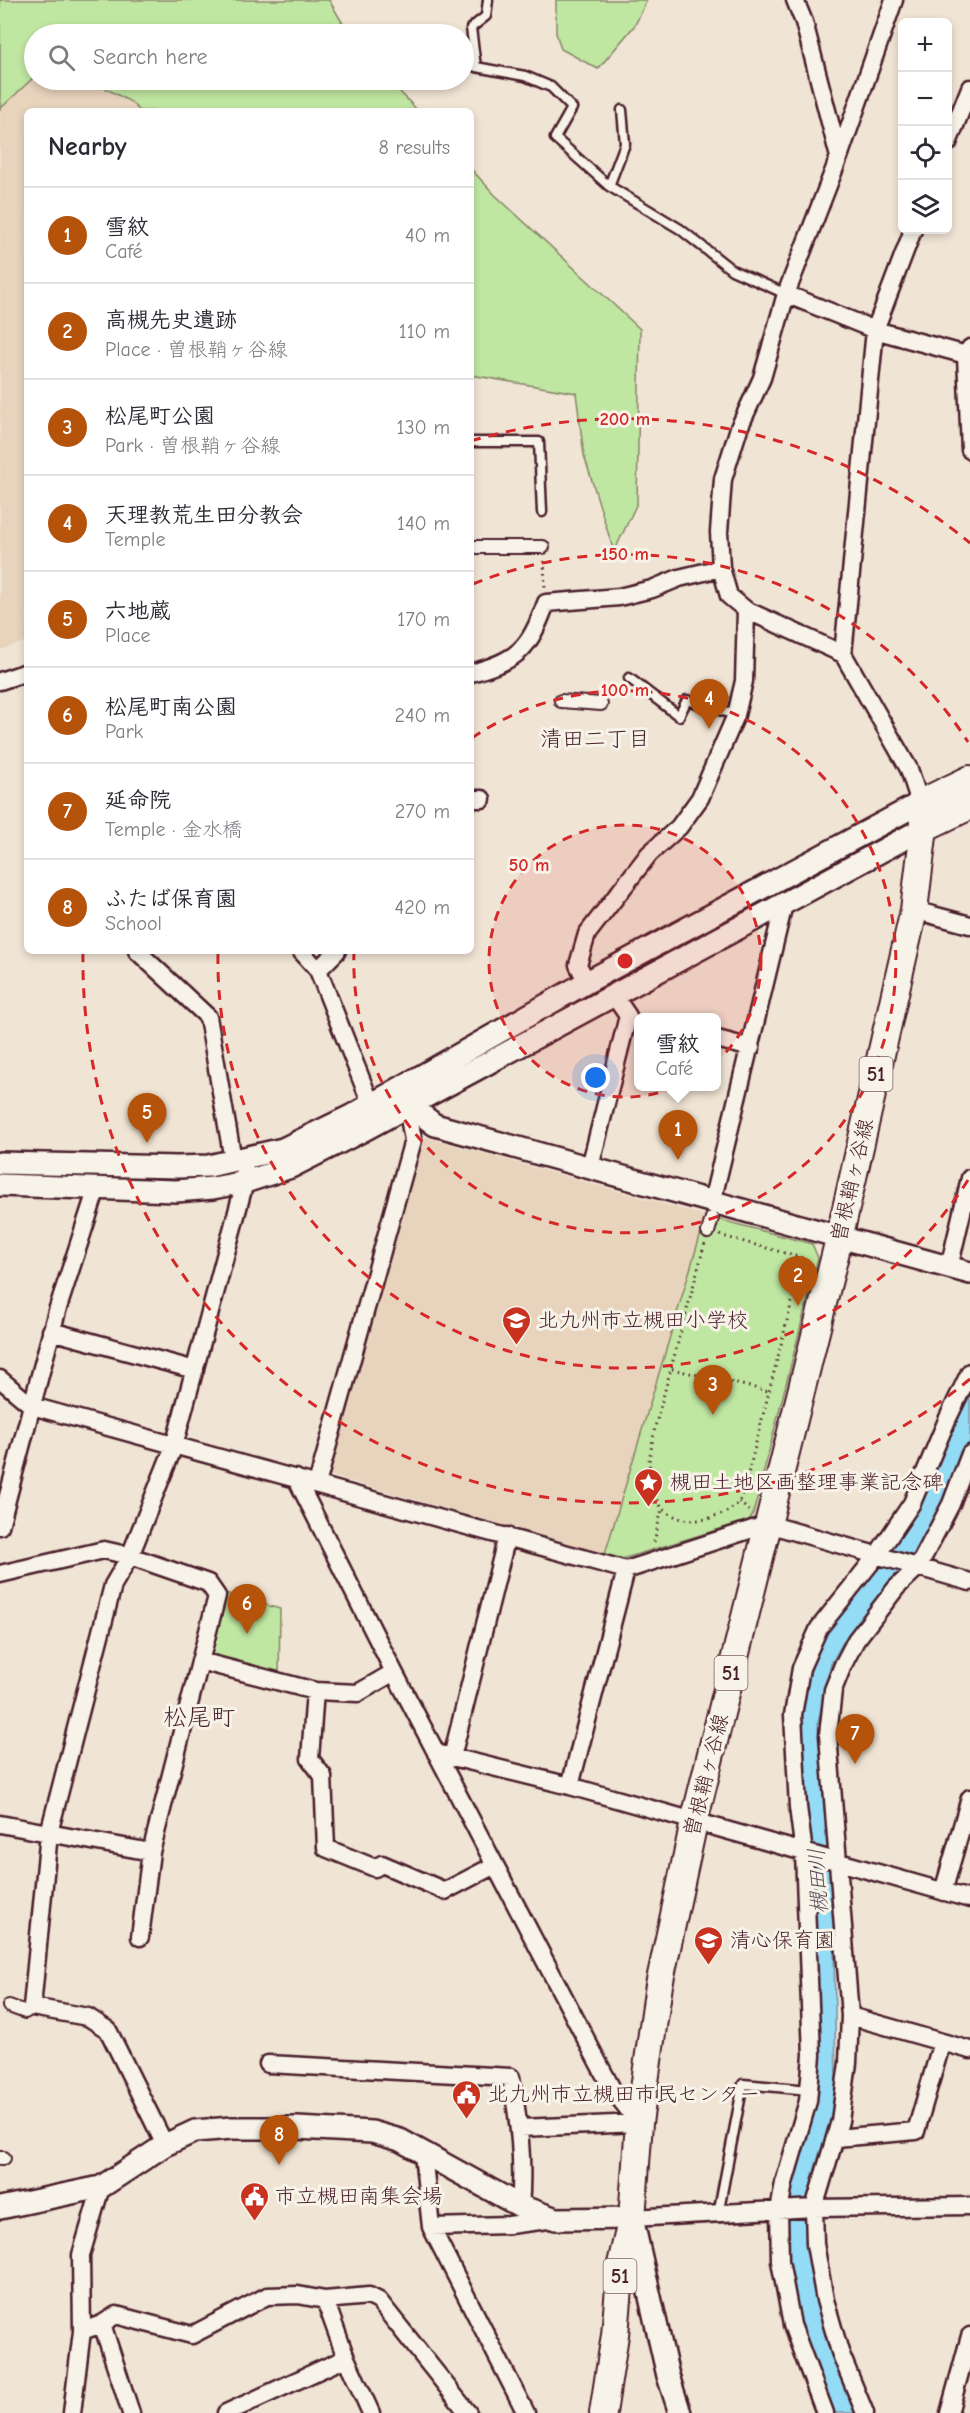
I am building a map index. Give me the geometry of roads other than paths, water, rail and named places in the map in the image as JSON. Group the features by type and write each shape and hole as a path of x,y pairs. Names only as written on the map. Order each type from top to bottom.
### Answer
{"main road":[{"path":"920,803 970,779"},
{"name":"曽根鞘ヶ谷線","path":"603,2413 615,2335 621,2264 632,2218 639,2123 659,1985 761,1519 838,1239 914,910 924,828 920,803"},
{"path":"924,828 970,806"}],"street":[{"path":"795,0 804,22 839,157"},
{"path":"843,654 746,610 729,596 721,568 719,532 723,479 739,428 762,378 786,294 839,157 894,0"},
{"path":"952,133 970,88"},
{"path":"0,1185 176,1191 213,1188 245,1182 291,1167 587,982 920,803 909,770 843,654 874,330 911,234"},
{"path":"786,294 874,330 969,353 970,450"},
{"path":"474,547 543,547"},
{"path":"474,672 512,659 526,646 546,603 619,597 652,589 679,578 721,568"},
{"path":"587,982 578,965 587,934 649,854 679,827 700,798 736,715 744,681 746,610"},
{"path":"0,681 24,673"},
{"path":"561,701 601,704"},
{"path":"0,1163 209,1166 283,1149 371,1104 400,1099 614,994 924,828"},
{"path":"708,1232 784,904"},
{"path":"914,910 970,925"},
{"path":"32,2007 49,1833 113,1585 130,1556 174,1446 245,1182 208,1017 140,954"},
{"path":"304,954 318,970 371,1104"},
{"path":"318,970 334,954"},
{"path":"590,1167 634,1017 614,994"},
{"path":"721,1040 751,1048"},
{"path":"400,1099 435,1125 590,1167 712,1210 838,1239 970,1274"},
{"path":"317,1484 413,1140 400,1099"},
{"path":"949,1268 970,1178"},
{"path":"0,1526 51,1331 97,1188"},
{"path":"51,1331 195,1370"},
{"path":"825,2413 792,2325 780,2261 778,2211 808,2101 812,2055 804,1853 798,1807 793,1715 801,1668 819,1628 881,1556 912,1503 970,1372"},
{"path":"0,1379 32,1406 626,1570 761,1519 970,1582"},
{"path":"865,2413 840,2352 825,2300 815,2244 814,2208 836,2138 844,2096 850,2016 828,1735 833,1690 855,1640 914,1566 951,1504 970,1454"},
{"path":"296,1478 394,1672 444,1755 495,1865 612,2089 639,2123"},
{"path":"444,1755 507,1536"},
{"path":"0,1574 104,1550 130,1556 208,1583 217,1596 151,1852 141,1937"},
{"path":"570,1786 626,1570"},
{"path":"200,1661 315,1691 358,1693 394,1672"},
{"path":"315,1691 310,1759 323,1776 326,1848 375,1869 382,1864 445,1891 495,1865"},
{"path":"444,1755 570,1786 970,1899"},
{"path":"943,1892 970,1798"},
{"path":"0,1824 151,1852"},
{"path":"9,2006 25,2012 32,2007 88,2017 108,2030 165,2145"},
{"path":"850,2016 970,2050"},
{"path":"836,2138 916,2131 942,2042"},
{"path":"268,2064 511,2077 520,2128 522,2176 520,2206"},
{"path":"520,2128 639,2123"},
{"path":"0,2208 101,2187 165,2145 195,2131 232,2128 297,2128 372,2132 400,2140 520,2206 556,2219"},
{"path":"423,2154 431,2227 526,2413"},
{"path":"72,2413 82,2331 81,2255 101,2187"},
{"path":"431,2227 508,2225 556,2219 632,2218 814,2208 970,2206"},
{"path":"632,2218 668,2376 680,2413"},
{"path":"82,2331 102,2324 116,2315 192,2335 267,2296 298,2295 325,2300 369,2296 379,2301 468,2413"},
{"path":"325,2300 346,2358 371,2413"},
{"path":"102,2324 131,2413"},
{"path":"949,2413 970,2336"},
{"path":"226,2413 346,2358"}],"lane":[{"path":"474,26 486,16 488,0"},
{"path":"474,51 476,67 525,76 551,87 572,108 555,138 609,186 680,229 732,270 786,294"},
{"path":"609,186 625,144 622,110"},
{"path":"474,442 539,442 542,512"},
{"path":"629,678 679,716 687,700 736,715"},
{"path":"718,2214 743,2084 809,2090"}],"water":[{"name":"槻田川","path":"970,1386 970,1441 943,1502 919,1552 872,1603 846,1637 831,1664 818,1723 828,1848 833,1875 836,2085 829,2123 811,2185 808,2224 809,2252 821,2307 857,2413 835,2413 796,2312 786,2252 787,2200 808,2127 804,1794 800,1709 818,1645 832,1619 902,1533"}],"place":[{"name":"天理教荒生田分教会","path":"709,729"},
{"name":"六地蔵","path":"147,1143"},
{"name":"雪紋","path":"678,1160"},
{"name":"高槻先史遺跡","path":"798,1306"},
{"name":"北九州市立槻田小学校","path":"517,1346"},
{"name":"松尾町公園","path":"713,1415"},
{"name":"槻田土地区画整理事業記念碑","path":"649,1508"},
{"name":"松尾町南公園","path":"247,1634"},
{"name":"延命院","path":"855,1764"},
{"name":"清心保育園","path":"709,1966"},
{"name":"北九州市立槻田市民センター","path":"467,2120"},
{"name":"ふたば保育園","path":"279,2165"},
{"name":"市立槻田南集会場","path":"254,2222"}],"district":[{"name":"清田二丁目","path":"595,739"},
{"name":"松尾町","path":"199,1717"}]}
